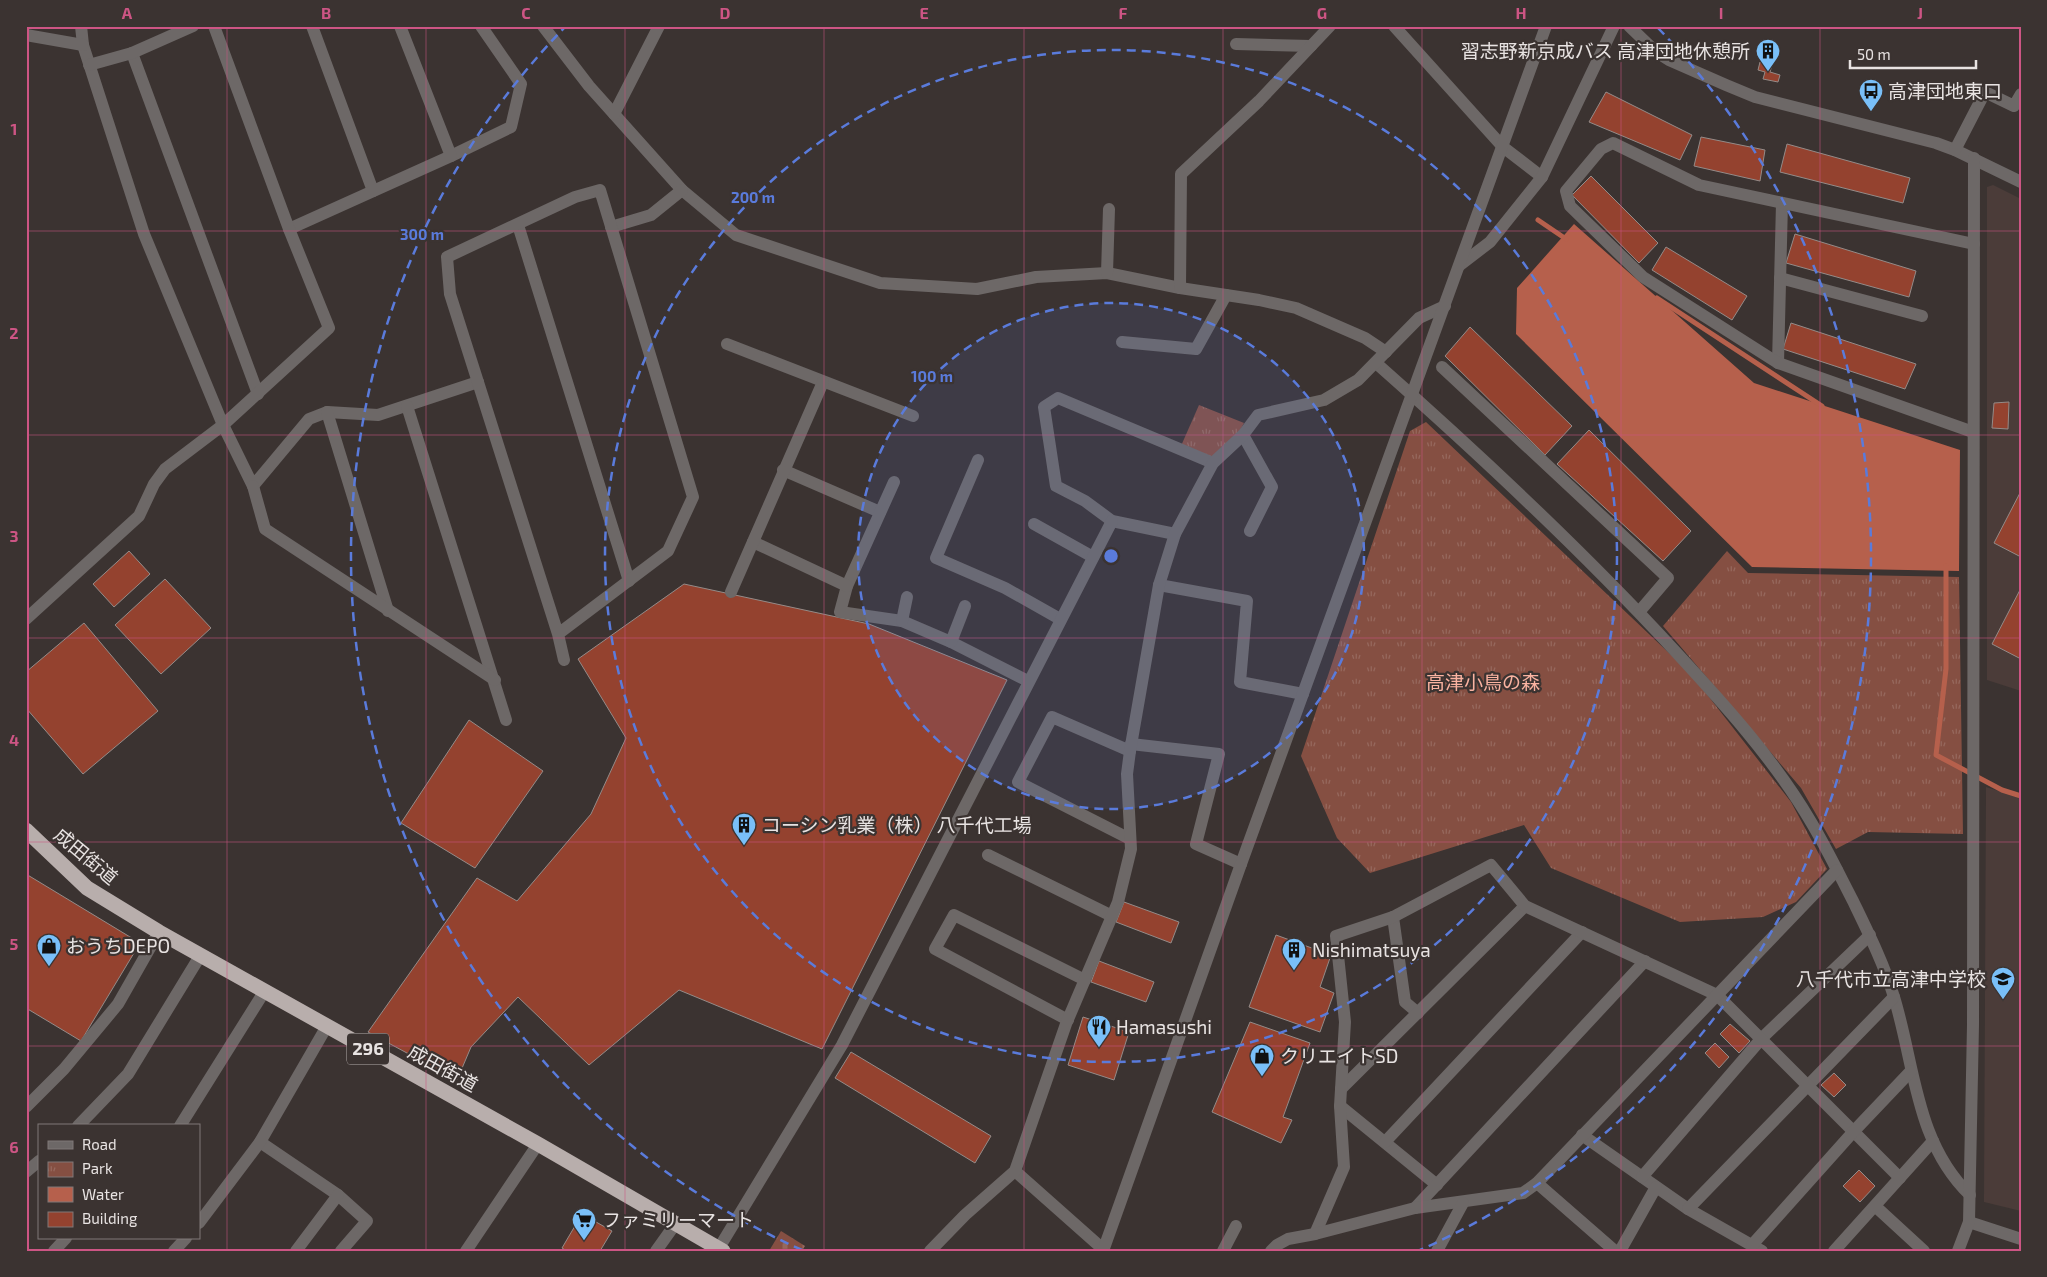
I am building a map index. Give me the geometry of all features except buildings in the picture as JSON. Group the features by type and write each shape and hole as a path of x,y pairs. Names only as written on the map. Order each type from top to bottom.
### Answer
{"highway":[{"name":"成田街道","path":"26,830 87,888 159,932 676,1222 721,1250"}],"street":[{"path":"81,26 83,45 144,234 223,426 253,486 265,530 495,680"},
{"path":"90,65 132,53 193,26"},
{"path":"26,619 139,516 154,484 164,469 223,426 329,328 289,229 214,26"},
{"path":"312,26 373,191"},
{"path":"400,26 451,156"},
{"path":"289,229 511,127 521,84 482,26"},
{"path":"543,26 589,86 682,190 736,235 880,283 977,289 1036,277 1106,273 1296,308 1365,338 1386,352"},
{"path":"614,114 659,26"},
{"path":"1180,288 1181,174 1259,100 1330,26"},
{"path":"1394,26 1502,147 1542,176"},
{"path":"1015,1171 1103,1250 1241,864 1546,26"},
{"path":"1460,265 1490,242 1542,176 1614,26"},
{"path":"1629,26 1648,45 1669,60 1755,97 1921,139 1974,158 2021,182"},
{"path":"26,35 83,45"},
{"path":"1236,44 1311,46"},
{"path":"132,53 258,394"},
{"path":"1955,150 1985,92 2014,106 2021,94"},
{"path":"1973,432 1778,362 1643,277 1570,206 1566,191 1601,150 1613,143 1699,185 1974,244"},
{"path":"1958,1251 1969,1222 1973,1025 1974,158"},
{"path":"558,634 668,551 693,497 600,190 575,197 447,257 450,294 558,634 564,660"},
{"path":"611,227 652,215 682,190"},
{"path":"1778,362 1782,203"},
{"path":"1106,273 1110,209"},
{"path":"518,225 629,581"},
{"path":"1780,278 1922,316"},
{"path":"1122,342 1196,349 1226,295"},
{"path":"930,1251 965,1215 1015,1171 1068,1020 1118,902 1131,848 1127,774 1159,585 1175,534 1213,463 1243,435 1258,415 1324,400 1358,380 1419,318 1445,306"},
{"path":"727,344 913,416"},
{"path":"1376,363 1555,529 1639,612 1720,700 1793,792 1837,870 1870,935 1894,997 1921,1112 1932,1141 1957,1182 1970,1195"},
{"path":"1442,367 1668,578 1639,612"},
{"path":"253,486 309,419 327,412 378,415 478,382"},
{"path":"731,592 823,382"},
{"path":"1175,534 1112,521 1085,501 1056,486 1044,407 1058,398 1213,463"},
{"path":"407,406 495,680 506,720"},
{"path":"327,412 388,611"},
{"path":"1243,435 1272,487 1250,531"},
{"path":"978,460 936,558 1005,588 1060,619"},
{"path":"783,470 880,512"},
{"path":"894,482 847,586 840,612 902,621 951,642 1028,681"},
{"path":"721,1250 842,1045 1112,521"},
{"path":"1034,524 1093,557"},
{"path":"753,542 847,586"},
{"path":"1159,585 1247,601 1240,682 1303,694"},
{"path":"902,621 907,597"},
{"path":"951,642 965,606"},
{"path":"1130,840 1018,782 1052,717 1131,748 1219,754 1196,844 1241,864"},
{"path":"988,855 1112,916"},
{"path":"1315,1234 1344,1167 1340,1106 1346,1022 1336,936 1393,917 1491,865 1525,906 1717,995 1900,1178"},
{"path":"1271,1251 1288,1239 1315,1234 1415,1208 1523,1193 1537,1183 1837,870"},
{"path":"1341,1089 1525,906"},
{"path":"1068,1020 935,949 954,915 1085,980"},
{"path":"1393,917 1405,1002 1418,1013"},
{"path":"26,1107 64,1070 118,1004 159,932"},
{"path":"1385,1142 1582,932"},
{"path":"1642,1177 1762,1038 1870,935"},
{"path":"80,1124 128,1074 200,956"},
{"path":"1415,1208 1645,961"},
{"path":"181,1124 264,992"},
{"path":"1688,1210 1894,997"},
{"path":"200,1222 260,1142 327,1026"},
{"path":"1582,1135 1688,1210 1757,1248 1854,1131 1911,1071"},
{"path":"1340,1106 1437,1185"},
{"path":"1834,1251 1932,1141"},
{"path":"260,1142 338,1195 367,1221 341,1251"},
{"path":"466,1251 538,1144"},
{"path":"26,1172 38,1162"},
{"path":"1537,1183 1615,1251"},
{"path":"1620,1251 1656,1188"},
{"path":"296,1251 338,1195"},
{"path":"1437,1251 1462,1202"},
{"path":"1875,1206 1921,1250"},
{"path":"656,1251 676,1222"},
{"path":"1969,1222 2021,1239"},
{"path":"1223,1251 1236,1226"},
{"path":"54,1251 64,1240"},
{"path":"174,1251 184,1240"}],"shaded area":[{"path":"1993,185 2021,199 2021,691 1987,680 1987,187"},
{"name":"八千代市立高津中学校","path":"1986,787 2021,798 2021,1211 1984,1202"}],"green space":[{"path":"1199,405 1244,423 1238,434 1213,460 1181,446"},
{"name":"高津小鳥の森","path":"1426,422 1691,674 1791,802 1827,869 1796,902 1763,917 1680,922 1551,868 1524,825 1370,873 1337,838 1301,756 1410,431"},
{"path":"1727,551 1748,573 1959,577 1963,834 1868,832 1836,849 1801,788 1663,626"},
{"path":"781,1231 805,1246 802,1251 769,1251"}],"water":[{"path":"1574,224 1754,383 1960,450 1959,571 1752,567 1516,334 1517,288"}],"waterway":[{"path":"1538,220 1566,239"},
{"path":"1657,298 1822,406"},
{"path":"1946,566 1946,669 1936,755 2002,790 2021,796"}],"place":[{"name":"習志野新京成バス 高津団地休憩所","path":"1768,72"},
{"name":"高津団地東口","path":"1871,112"},
{"name":"コーシン乳業（株） 八千代工場","path":"744,846"},
{"name":"おうちDEPO","path":"49,967"},
{"name":"Nishimatsuya","path":"1294,971"},
{"name":"八千代市立高津中学校","path":"2003,1000"},
{"name":"Hamasushi","path":"1099,1048"},
{"name":"クリエイトSD","path":"1262,1077"},
{"name":"ファミリーマート","path":"584,1241"}]}
